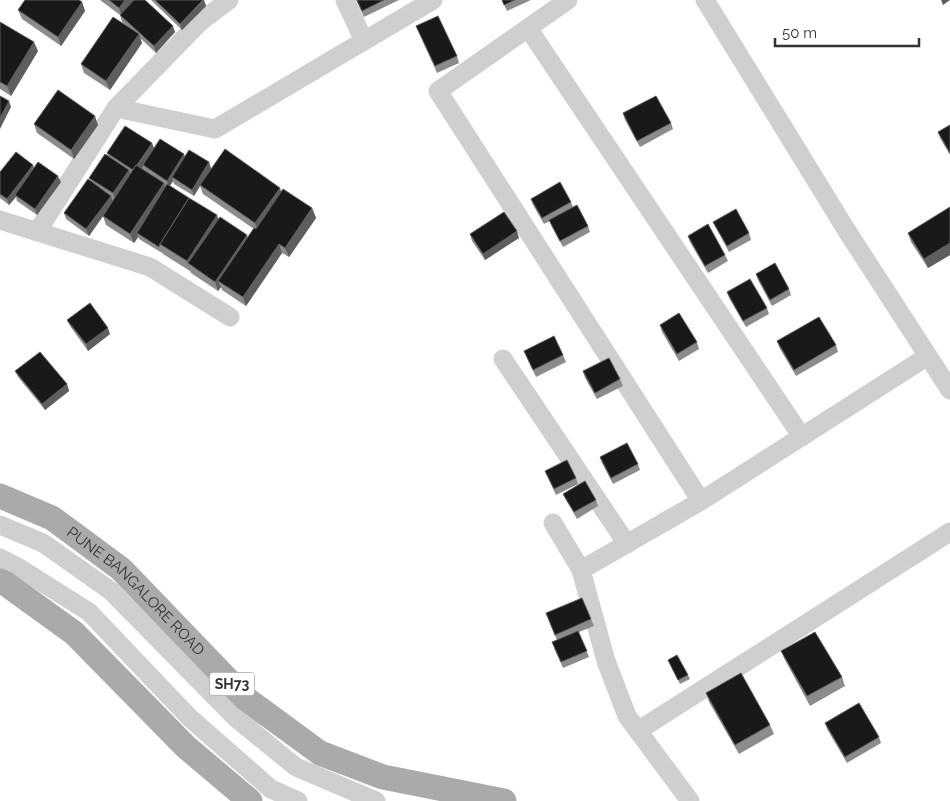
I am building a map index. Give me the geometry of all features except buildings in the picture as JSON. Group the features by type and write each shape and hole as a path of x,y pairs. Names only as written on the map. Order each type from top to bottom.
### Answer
{"main road":[{"name":"PUNE BANGALORE ROAD","path":"0,496 52,518 121,569 246,699 320,754 384,777 504,801"},
{"path":"0,581 74,633 186,747 250,801"}],"street":[{"path":"37,232 116,108 200,22 229,0"},
{"path":"345,0 364,40"},
{"path":"116,108 215,128 433,0"},
{"path":"568,0 438,91 701,501"},
{"path":"705,0 847,231 950,390"},
{"path":"528,28 802,437"},
{"path":"0,220 150,267 230,316"},
{"path":"581,570 701,501 928,356"},
{"path":"503,359 627,544"},
{"path":"552,523 581,570 606,661 627,716 690,801"},
{"path":"0,525 43,543 111,591 237,719 296,767 376,801"},
{"path":"638,730 950,532"},
{"path":"0,558 89,612 190,718 271,789 298,801"}]}
